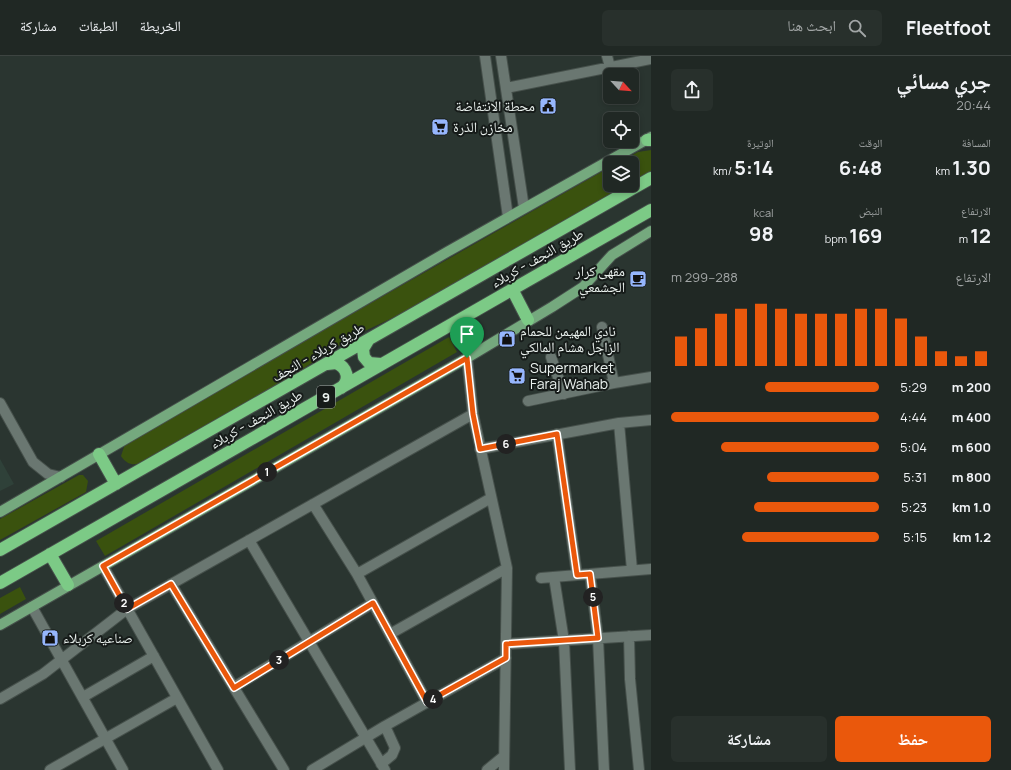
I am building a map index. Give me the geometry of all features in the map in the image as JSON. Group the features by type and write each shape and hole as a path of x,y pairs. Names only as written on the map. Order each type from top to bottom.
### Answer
{"highway":[{"name":"طريق كربلاء - النجف","path":"0,550 651,178"},
{"name":"طريق النجف - كربلاء","path":"0,583 651,210"},
{"path":"512,289 528,320"},
{"path":"369,340 363,349 364,357 369,363 381,364"},
{"path":"327,364 336,363 346,372 346,381 340,388"},
{"path":"99,454 116,484"},
{"path":"50,554 68,585"}],"main road":[{"path":"0,512 508,217 650,139"},
{"path":"0,625 467,358 575,293 592,279 612,255 651,231"}],"street":[{"path":"485,56 508,217"},
{"path":"501,56 524,208"},
{"path":"607,56 610,67"},
{"path":"506,88 651,59"},
{"path":"496,131 506,133 512,129"},
{"path":"498,149 504,144 515,146"},
{"path":"602,327 614,383"},
{"path":"551,357 564,394"},
{"path":"467,358 473,414 507,568 504,770"},
{"path":"528,402 614,383 651,377"},
{"path":"0,403 33,462 48,474 61,477"},
{"path":"0,699 43,674 127,609 473,414"},
{"path":"480,449 619,423 651,420"},
{"path":"619,423 632,570"},
{"path":"557,434 577,575"},
{"path":"357,574 491,498"},
{"path":"313,504 357,574 427,702"},
{"path":"249,540 383,767 392,755 395,748 385,726"},
{"path":"103,566 218,770"},
{"path":"390,634 507,568"},
{"path":"541,578 651,569"},
{"path":"590,574 598,638 604,770"},
{"path":"554,577 564,641 570,770"},
{"path":"171,584 284,770"},
{"path":"234,688 373,603"},
{"path":"32,607 123,770"},
{"path":"506,644 651,635"},
{"path":"629,636 630,679 639,770"},
{"path":"82,697 154,656"},
{"path":"312,770 385,726 506,658"},
{"path":"50,770 177,698"},
{"path":"487,770 504,756"}],"shaded area":[{"path":"0,459 14,484 0,491"}],"green space":[{"path":"651,150 651,171 639,178 639,156 631,156 638,152"},
{"path":"603,171 603,192 615,192 403,313 354,336 290,377 141,463 130,464 125,461 121,456 125,444"},
{"path":"449,337 457,352 105,556 96,541"},
{"path":"79,475 83,475 88,481 86,492 0,540 0,519"},
{"path":"20,587 26,599 0,614 0,598"}],"place":[{"name":"محطة الانتفاضة","path":"548,106"},
{"name":"مخازن الذرة","path":"440,127"},
{"name":"مقهى كرار الجشمعي","path":"638,279"},
{"name":"نادي المهيمن للحمام الزاجل هشام المالكي","path":"507,339"},
{"name":"Supermarket Faraj Wahab","path":"517,376"},
{"name":"صناعيه كربلاء","path":"50,638"}],"route":[{"path":"467,358 473,414 480,449 557,434 577,575 590,574 598,638 506,644 506,658 427,702 373,603 234,688 171,584 127,609 103,566 467,358"}]}
